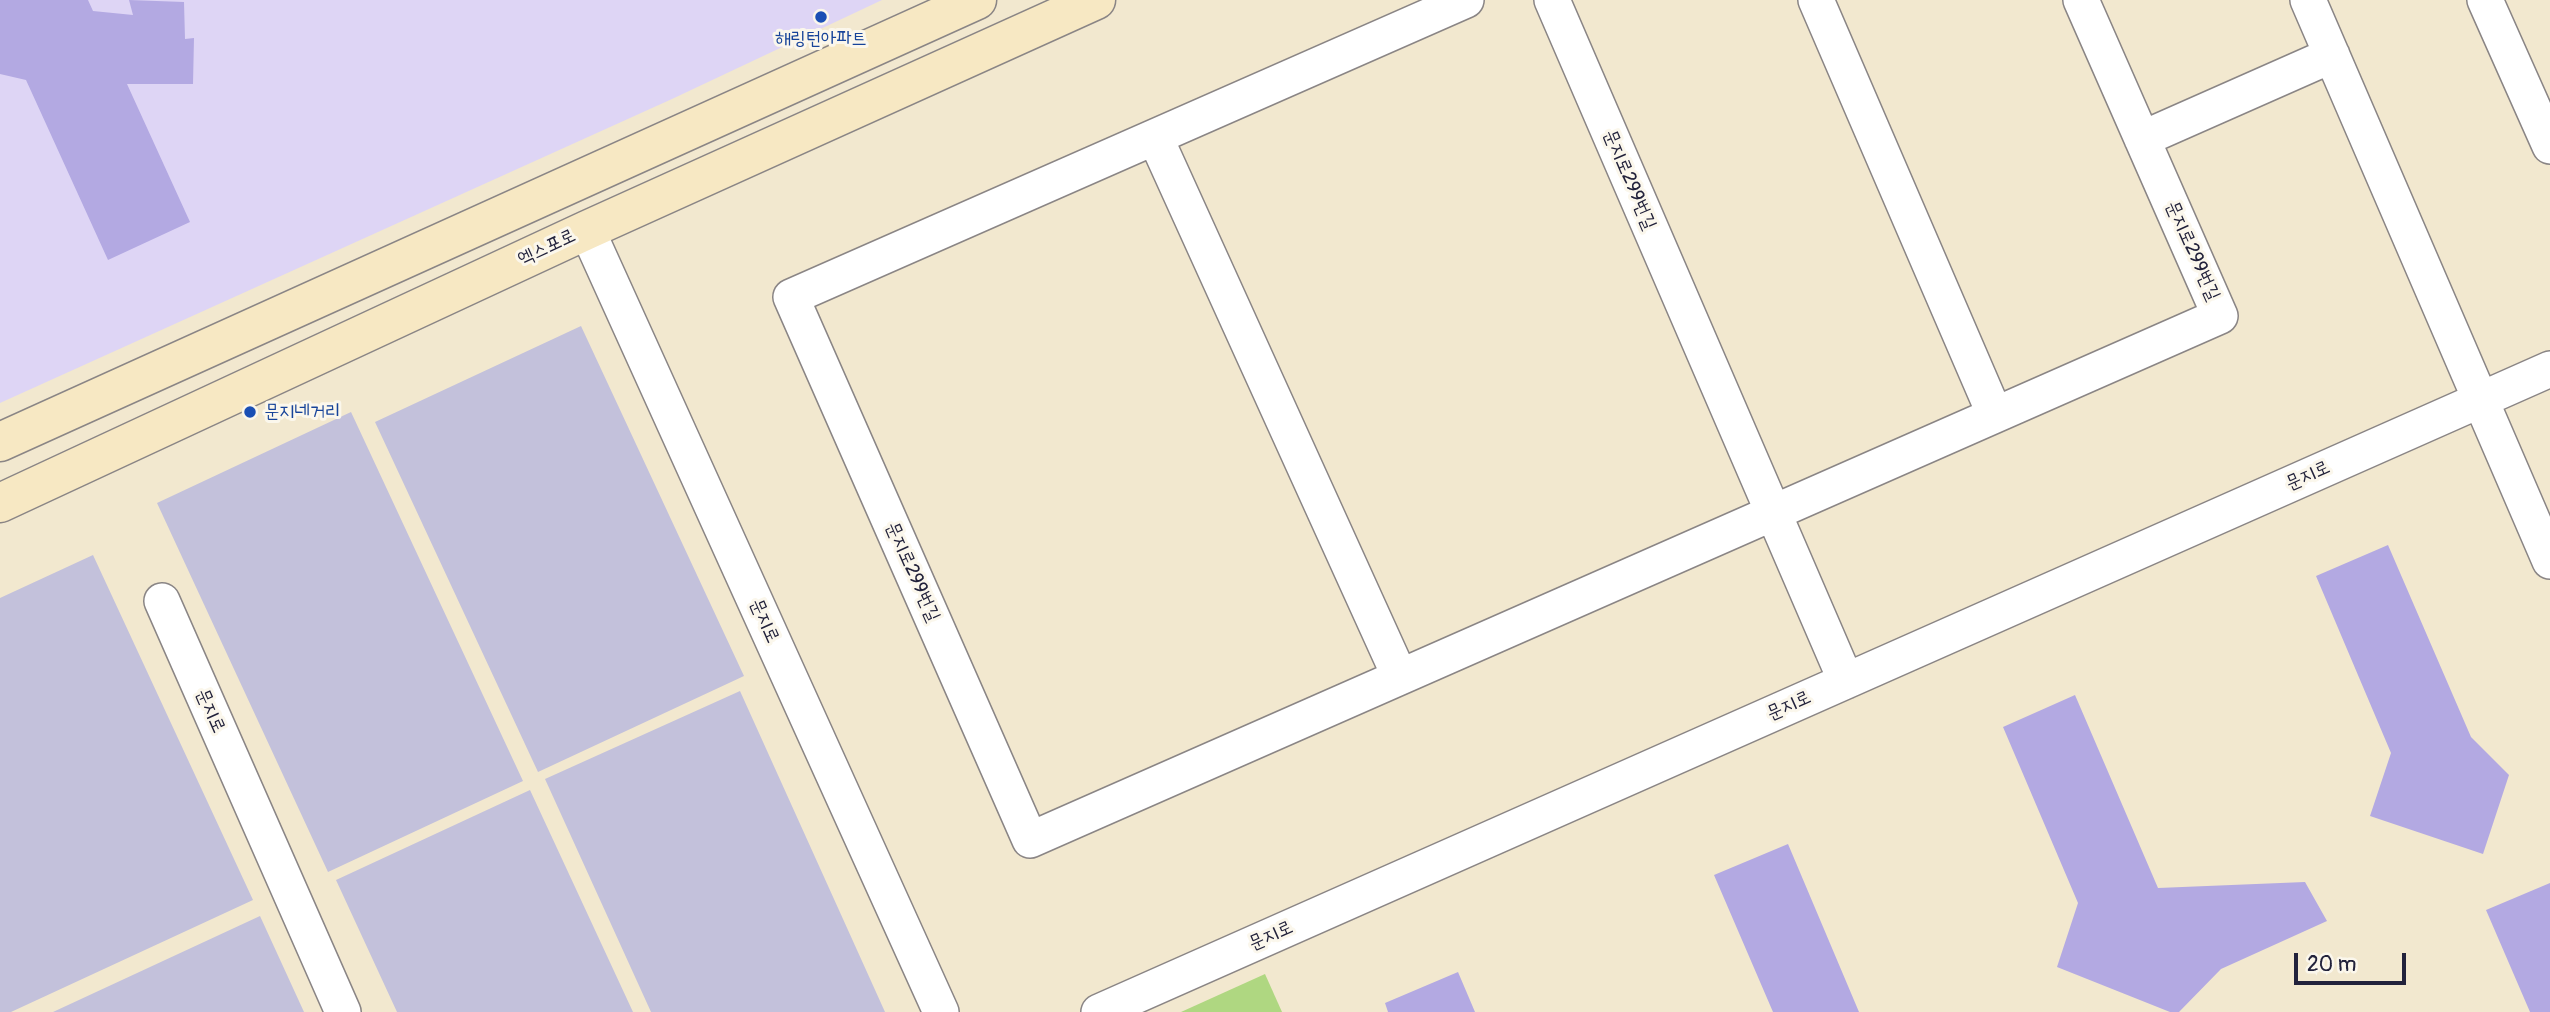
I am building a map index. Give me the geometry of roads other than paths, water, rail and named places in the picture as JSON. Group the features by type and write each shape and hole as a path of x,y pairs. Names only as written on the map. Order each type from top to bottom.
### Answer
{"main road":[{"path":"0,442 977,0"},
{"name":"엑스포로","path":"0,503 587,230 1096,0"}],"street":[{"name":"문지로299번길","path":"1466,0 791,297 1030,840 2221,316 2081,0"},
{"name":"문지로299번길","path":"1552,0 1846,681"},
{"path":"1816,0 1995,415"},
{"path":"2308,0 2550,561"},
{"path":"2484,0 2550,146"},
{"path":"2142,139 2332,55"},
{"path":"1155,137 1400,677"},
{"name":"문지로","path":"587,230 940,1012"},
{"name":"문지로","path":"1099,1012 2550,369"},
{"name":"문지로","path":"162,601 343,1012"}],"place":[{"name":"해링턴아파트","path":"821,17"},
{"name":"문지네거리","path":"250,412"}]}
